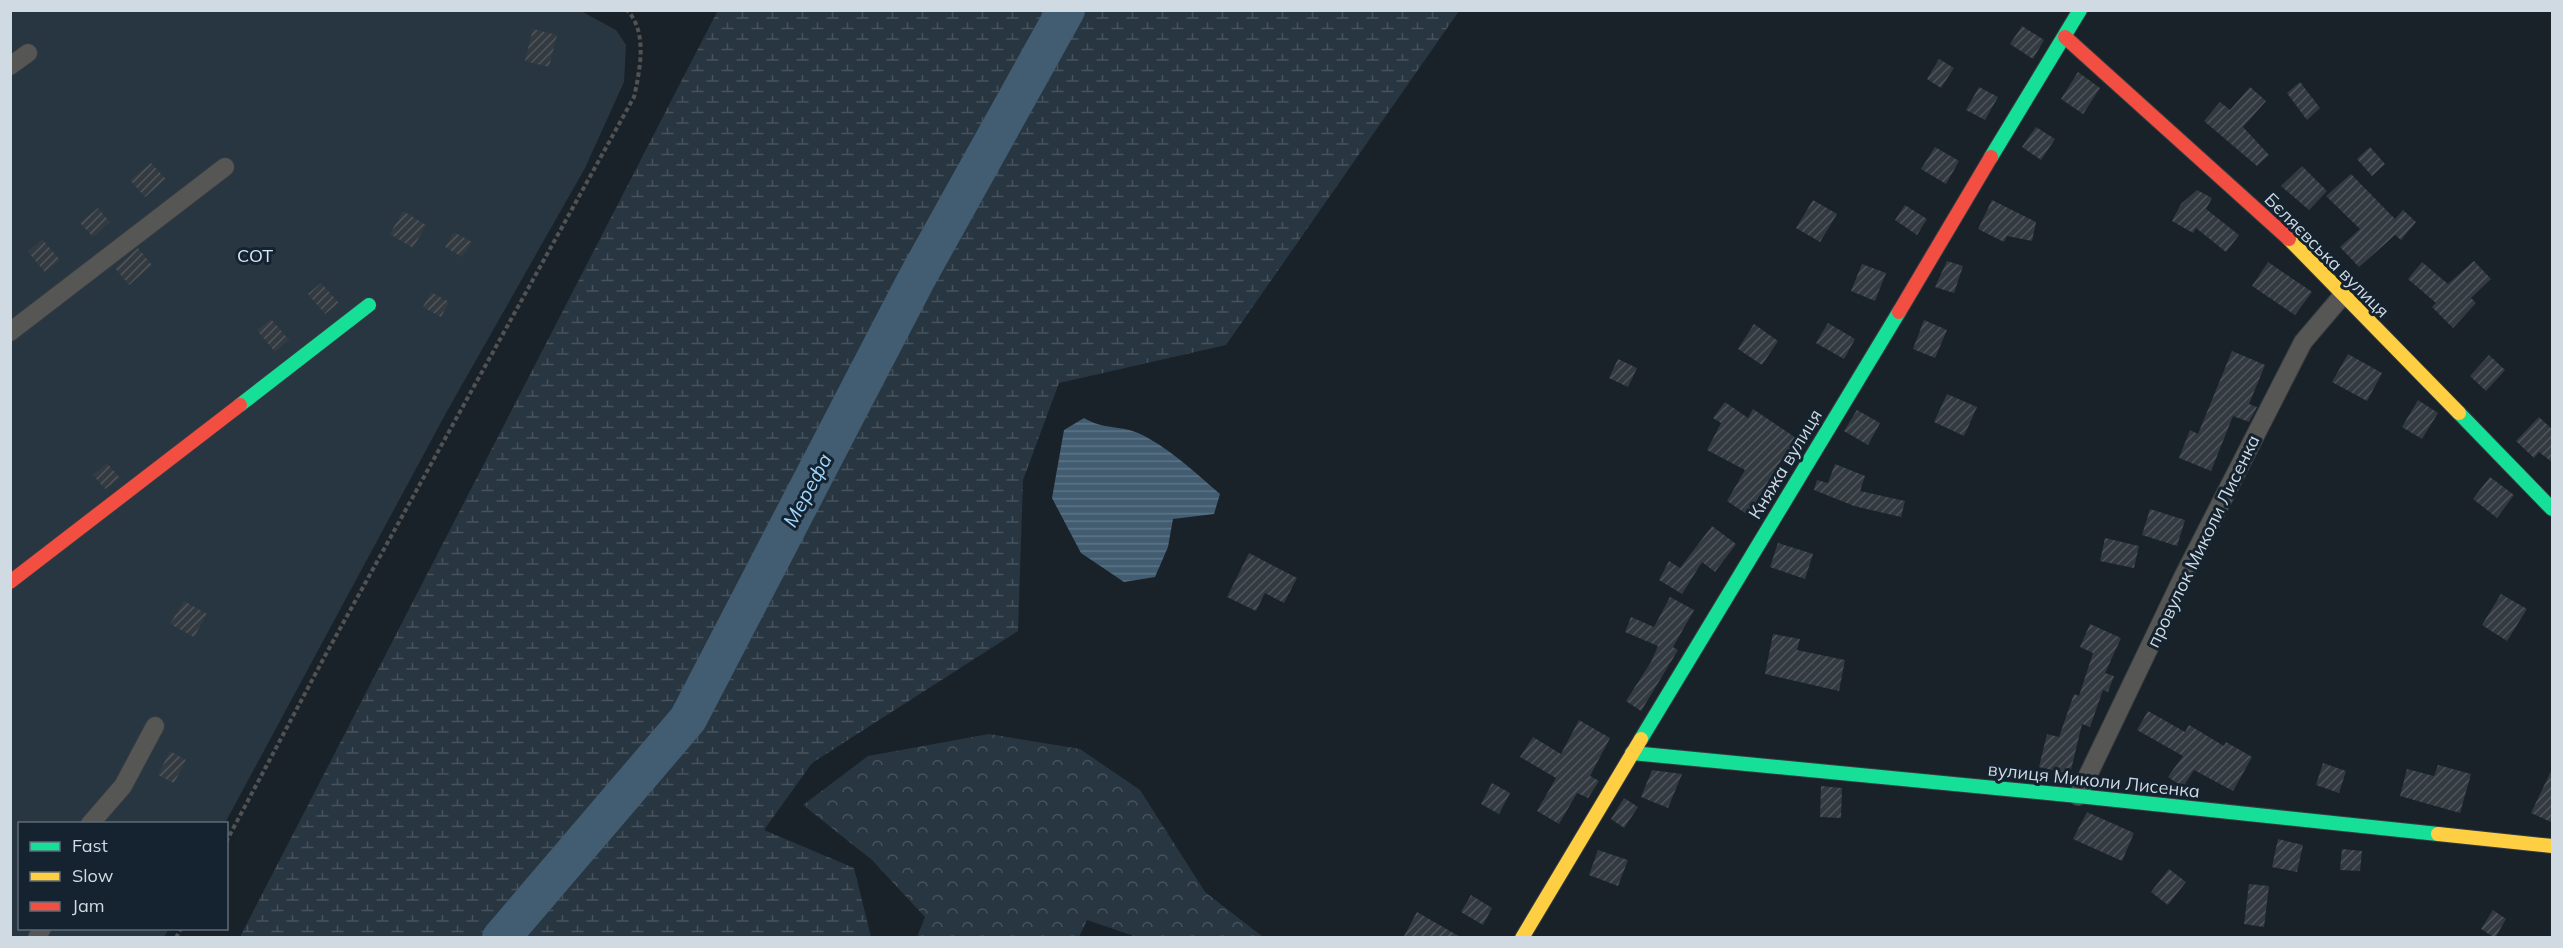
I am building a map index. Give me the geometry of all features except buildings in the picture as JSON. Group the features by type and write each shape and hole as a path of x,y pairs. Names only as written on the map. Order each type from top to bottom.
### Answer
{"street":[{"name":"Княжа вулиця","path":"1522,938 2080,10"},
{"name":"Бєляєвська вулиця","path":"2065,38 2295,244 2553,509"},
{"path":"10,66 28,53"},
{"path":"10,332 225,167"},
{"name":"провулок Миколи Лисенка","path":"2078,796 2183,577 2303,342 2343,295"},
{"path":"10,582 369,305"},
{"path":"92,822 123,786 155,726"},
{"name":"вулиця Миколи Лисенка","path":"1632,753 2078,796 2553,846"}],"path":[{"path":"228,838 326,654 634,97 643,58 634,17 627,10"}],"green space":[{"path":"718,10 1459,11 1226,345 1059,383 1023,480 1018,631 812,763 764,830 854,868 871,937 240,937"},
{"name":"СОТ","path":"10,11 581,11 616,30 626,45 624,82 585,168 446,413 226,822 18,822 18,930 168,930 164,937 11,937"},
{"path":"989,734 1080,749 1140,790 1205,892 1263,937 1137,937 1087,920 1079,937 917,937 925,917 872,860 803,805 868,756"}],"water":[{"path":"1084,418 1149,438 1220,494 1214,514 1173,519 1168,547 1155,577 1124,582 1081,553 1052,498 1064,430"}],"waterway":[{"name":"Мерефа","path":"501,938 688,719 917,278 1066,10"}],"traffic: fast":[{"path":"1991,157 2080,10"},
{"path":"240,405 369,305"},
{"path":"1641,739 1899,312"},
{"path":"2459,413 2552,509"},
{"path":"1632,753 2078,796 2438,834"}],"traffic: slow":[{"path":"2289,239 2459,413"},
{"path":"1522,938 1641,739"},
{"path":"2438,834 2552,846"}],"traffic: jam":[{"path":"2065,37 2289,239"},
{"path":"1899,312 1991,157"},
{"path":"10,582 240,405"}]}
